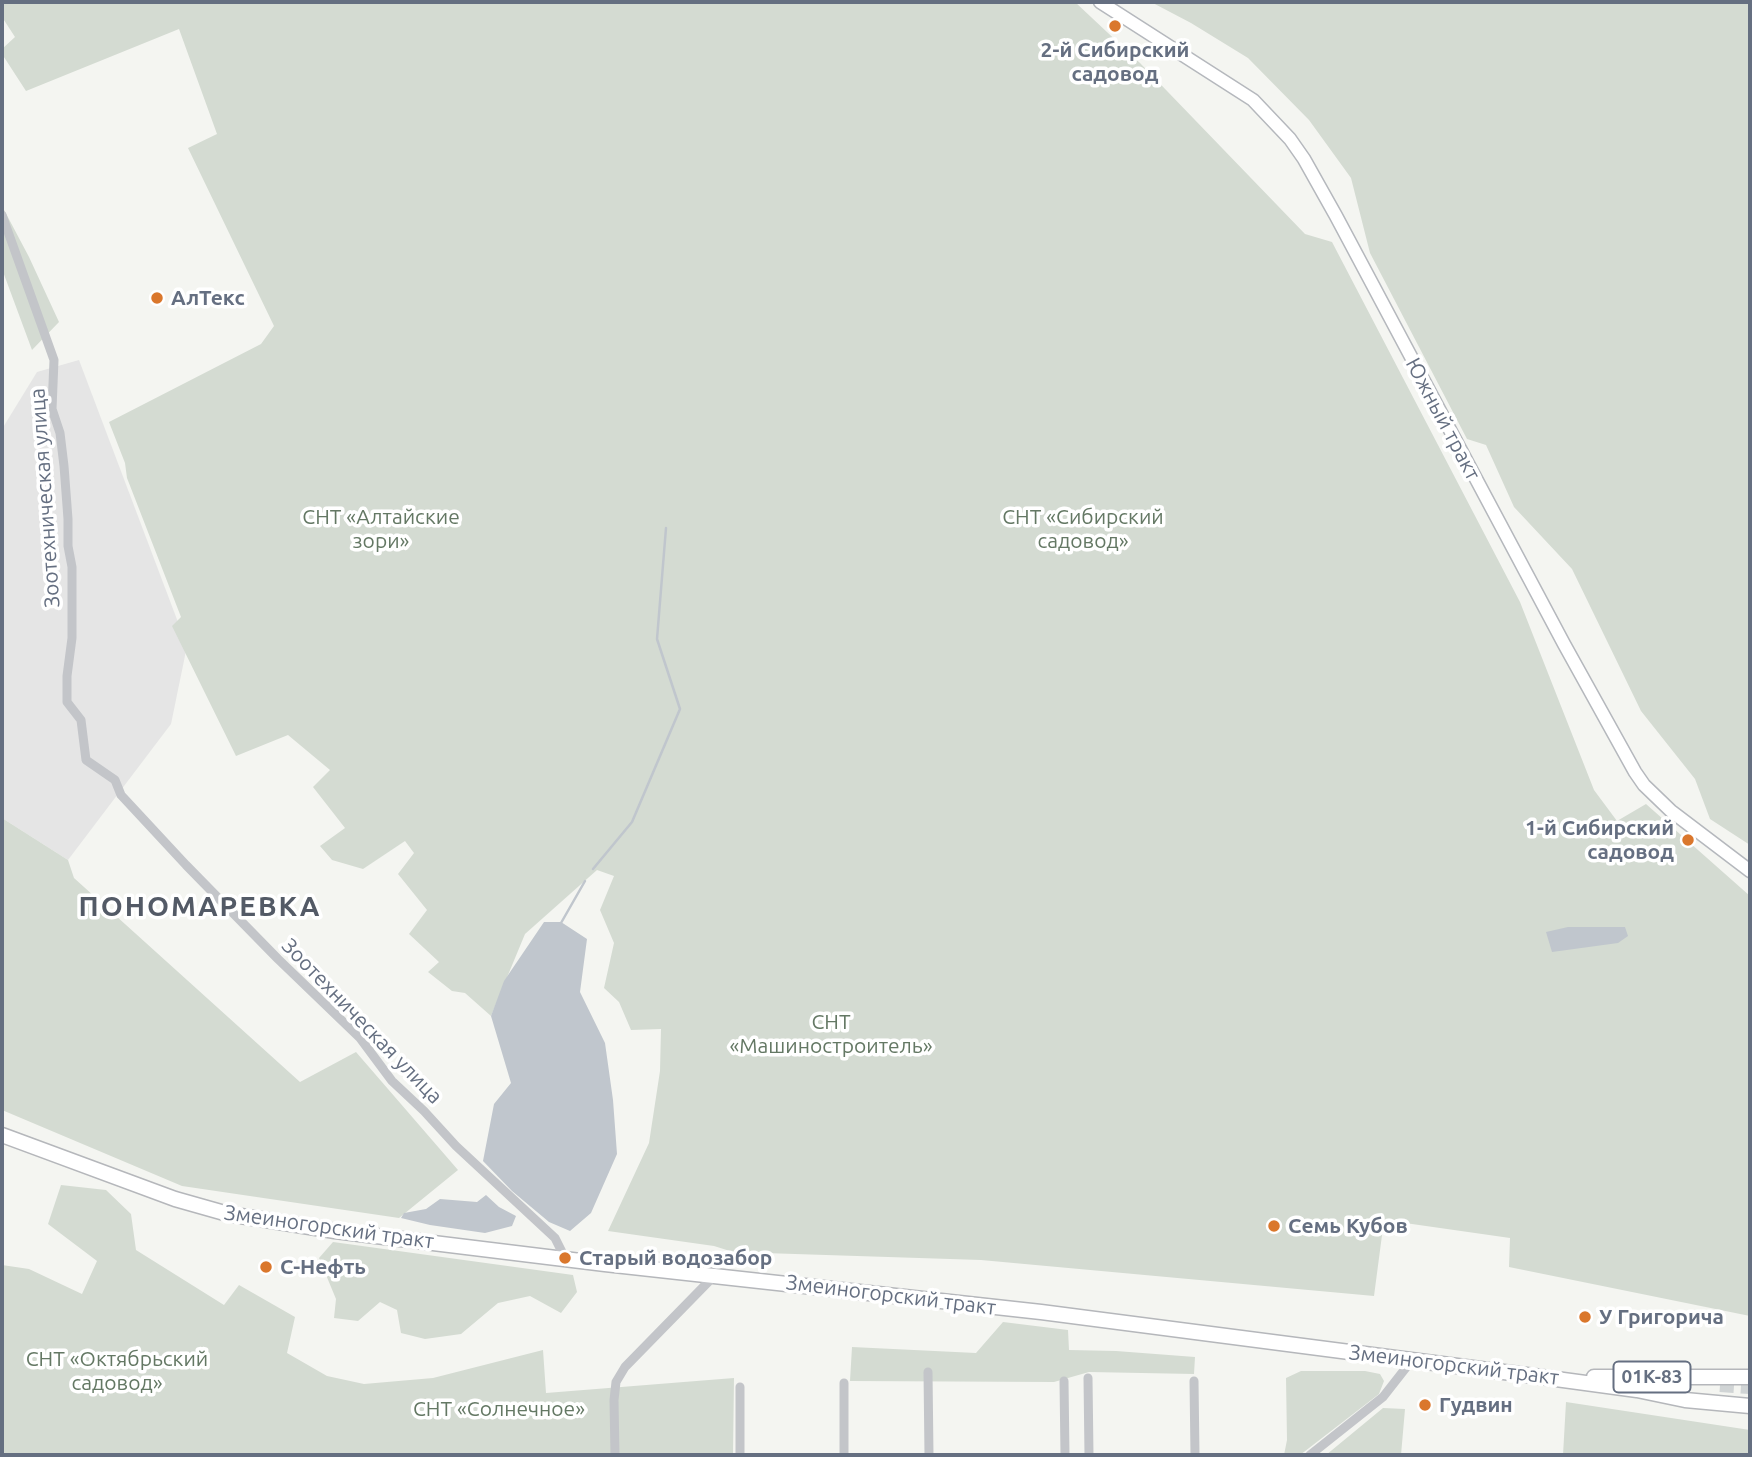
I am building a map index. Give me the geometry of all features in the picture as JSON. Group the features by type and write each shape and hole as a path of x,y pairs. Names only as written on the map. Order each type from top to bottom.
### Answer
{"highway":[{"name":"Змеиногорский тракт","path":"2,1135 175,1199 228,1214 335,1231 1041,1312 1750,1406"},
{"path":"1606,1377 1720,1385"},
{"name":"01К-83","path":"1554,1378 1750,1377"},
{"path":"1637,1390 1750,1397"}],"main road":[{"name":"Южный тракт","path":"1100,2 1253,100 1290,139 1336,216 1635,772 1644,785 1671,811 1750,870"}],"street":[{"name":"Зоотехническая улица","path":"2,215 54,360 52,409 60,433 68,546 72,567 72,638 67,702 81,720 86,760 115,780 121,795 278,959 360,1038 392,1081 456,1146 555,1238 565,1258"},
{"path":"615,1455 616,1382 625,1367 715,1275"},
{"path":"1310,1455 1383,1397 1412,1360"},
{"path":"928,1372 929,1455"},
{"path":"1088,1378 1089,1455"},
{"path":"1064,1381 1065,1455"},
{"path":"1194,1381 1195,1455"},
{"path":"844,1382 844,1455"},
{"path":"740,1387 740,1455"}],"shaded area":[{"path":"79,360 187,646 171,724 68,860 2,818 2,429 37,372"},
{"path":"544,922 561,922 587,939 580,992 605,1043 613,1100 617,1154 591,1213 570,1231 549,1222 512,1191 483,1161 494,1104 511,1083 491,1016 504,981"},
{"path":"1568,927 1625,927 1628,936 1618,943 1552,952 1546,932"},
{"path":"486,1195 499,1207 516,1216 512,1226 485,1233 401,1218 404,1213 426,1209 440,1199 477,1202"}],"green space":[{"name":"СНТ «Сибирский садовод»","path":"2,2 1075,2 1140,63 1305,234 1332,242 1520,602 1594,790 1617,821 1646,804 1750,896 1750,1316 1509,1267 1510,1238 1384,1220 1374,1296 981,1260 733,1252 714,1246 608,1231 649,1143 660,1071 661,1029 631,1030 619,1002 604,988 614,943 600,910 614,876 597,870 525,934 491,1016 465,993 452,991 428,972 439,962 409,934 427,910 398,874 414,853 405,841 363,869 332,860 320,846 345,828 313,787 330,770 288,735 236,756 172,626 181,617 127,478 125,463 109,422 261,344 274,326 188,148 217,134 179,29 26,91 2,54 2,49 15,37 2,17"},
{"path":"1151,2 1750,2 1750,845 1710,819 1695,779 1641,711 1572,569 1514,507 1486,445 1467,439 1370,253 1351,178 1309,120 1248,58"},
{"path":"2,206 59,322 32,350 2,269"},
{"path":"2,818 68,860 74,878 300,1082 356,1052 458,1170 399,1218 182,1186 2,1110"},
{"path":"61,1185 106,1190 131,1214 136,1250 224,1305 239,1285 295,1317 287,1353 327,1376 364,1384 433,1378 543,1350 546,1393 734,1378 733,1455 2,1455 2,1265 29,1269 82,1294 97,1261 48,1224"},
{"path":"333,1242 573,1275 577,1292 561,1313 530,1296 498,1303 461,1334 425,1339 401,1333 397,1310 380,1302 358,1321 334,1318 336,1299 319,1258"},
{"path":"1003,1322 1068,1330 1069,1350 1195,1357 1194,1374 1089,1372 1054,1382 850,1381 852,1347 976,1353"},
{"path":"1301,1371 1365,1371 1380,1374 1384,1381 1379,1394 1300,1455 1284,1455 1287,1440 1286,1378"},
{"path":"1566,1402 1750,1430 1750,1455 1563,1455"},
{"path":"1383,1408 1405,1409 1401,1455 1326,1455"}],"waterway":[{"path":"593,869 632,822 680,709 657,639 666,528"},
{"path":"561,923 585,881"}],"tunnel":[{"path":"1720,1385 1750,1387"}],"place":[{"name":"2-й Сибирский садовод","path":"1115,26"},
{"name":"АлТекс","path":"157,298"},
{"name":"1-й Сибирский садовод","path":"1688,840"},
{"name":"Семь Кубов","path":"1274,1226"},
{"name":"Старый водозабор","path":"565,1258"},
{"name":"С-Нефть","path":"266,1267"},
{"name":"У Григорича","path":"1585,1317"},
{"name":"Гудвин","path":"1425,1405"}],"district":[{"name":"ПОНОМАРЕВКА","path":"200,907"}],"park label":[{"name":"СНТ «Алтайские зори»","path":"381,529"},
{"name":"СНТ «Машиностроитель»","path":"831,1034"},
{"name":"СНТ «Октябрьский садовод»","path":"117,1371"},
{"name":"СНТ «Солнечное»","path":"499,1409"}]}
